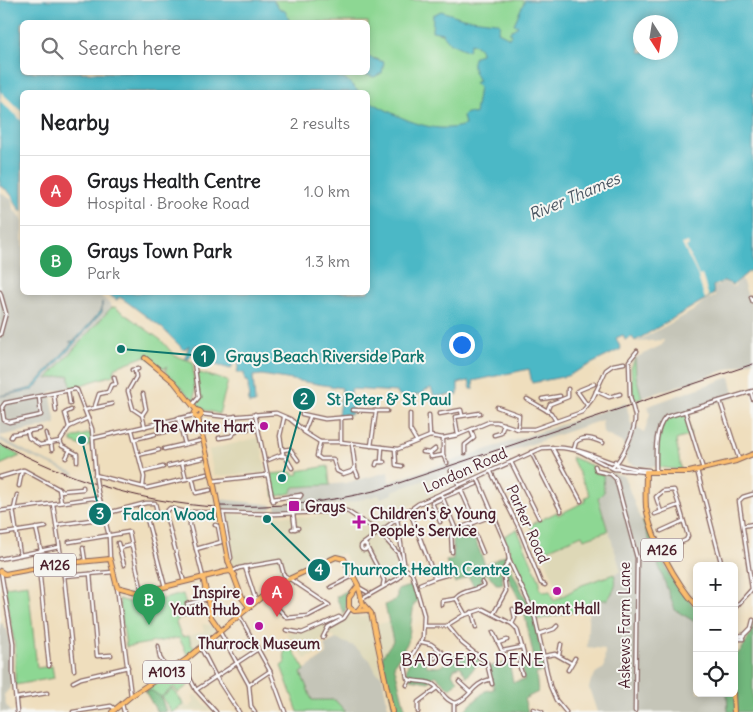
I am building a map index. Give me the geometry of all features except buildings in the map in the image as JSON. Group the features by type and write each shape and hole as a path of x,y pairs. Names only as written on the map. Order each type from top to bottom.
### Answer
{"main road":[{"path":"145,358 160,369 193,404 198,414 214,483 228,561 228,568 224,572"},
{"name":"London Road","path":"652,471 684,473 739,460 753,454"},
{"name":"A126","path":"652,471 646,487 648,513 662,550 676,577 693,600"},
{"path":"203,577 209,599 211,617 220,630 276,584 340,557 358,584 362,602 371,613 392,712"},
{"path":"110,558 116,587 142,592 224,572 230,571 234,573"},
{"name":"A126","path":"0,571 5,574 110,558"},
{"path":"228,561 240,591 249,607"},
{"path":"358,584 357,589 348,601 350,609 368,610"},
{"path":"351,595 359,594"},
{"path":"360,609 362,602"},
{"name":"A1013","path":"113,711 182,663 220,630"},
{"path":"734,697 734,712"}],"street":[{"path":"0,292 6,313 0,334"},
{"path":"751,297 753,302"},
{"path":"612,468 623,451 634,427 635,416 630,396 629,361 637,351"},
{"path":"193,404 198,397 194,362"},
{"path":"94,438 198,414 235,416 276,413 290,419 305,433 320,442 337,444 341,442 396,449 407,447 416,440 430,436 443,438 458,435 489,422 504,424 518,429 534,429 577,414 588,405 606,370 613,365 624,363"},
{"path":"135,370 136,377 128,391 133,409 142,415 145,427"},
{"path":"86,410 94,406 99,394 110,393 110,385 116,384 114,377"},
{"path":"588,405 577,390 594,384"},
{"path":"39,396 41,415 9,422 4,420 2,404 39,396 54,394 68,390 76,389 89,418 94,438 95,475 109,536 110,558"},
{"path":"547,410 552,403 568,397 568,389"},
{"path":"68,390 70,404"},
{"path":"596,391 609,397 620,394"},
{"path":"652,471 662,423 668,416 752,392 753,399"},
{"path":"54,394 56,411"},
{"path":"142,415 146,409 143,394"},
{"path":"542,399 560,396"},
{"path":"551,398 552,403"},
{"path":"528,399 547,410 554,416 556,421"},
{"path":"720,401 739,460"},
{"path":"94,406 100,408 112,404"},
{"path":"497,407 519,415 518,429"},
{"path":"69,427 65,413 71,410"},
{"path":"353,410 387,411"},
{"path":"439,414 461,410 462,415"},
{"path":"371,446 376,411"},
{"path":"685,411 703,469"},
{"path":"458,435 454,420 462,415 480,412"},
{"path":"255,414 273,500 288,495"},
{"path":"302,414 310,417 351,418"},
{"path":"414,414 408,414 410,430 416,440"},
{"path":"429,415 430,436"},
{"path":"235,416 236,432"},
{"path":"303,430 310,417"},
{"path":"27,431 29,438 40,445 60,441 69,427 89,418"},
{"path":"178,418 185,444"},
{"path":"282,456 280,436 284,418"},
{"path":"341,418 341,442"},
{"path":"494,435 502,431 504,424"},
{"path":"160,432 194,425"},
{"path":"236,428 248,429"},
{"path":"219,438 232,435 236,428"},
{"path":"11,438 13,434 40,429"},
{"path":"132,430 143,472 143,486"},
{"path":"465,453 465,445 474,438 471,430"},
{"path":"46,433 52,450"},
{"path":"134,439 155,434"},
{"path":"443,438 443,455 447,463"},
{"path":"575,450 576,441 583,438 594,439 604,443"},
{"path":"60,441 62,446 77,454 78,461"},
{"path":"164,449 199,441"},
{"path":"320,442 318,456 322,459 333,459"},
{"path":"352,444 354,469 358,476"},
{"path":"376,465 377,462 383,462 382,447"},
{"path":"552,447 581,501"},
{"name":"London Road","path":"367,548 379,532 409,509 531,452 552,447 575,450 594,454 601,459 615,462 621,466 652,471"},
{"path":"282,450 290,449 298,458"},
{"path":"396,449 396,468 402,466"},
{"path":"430,453 435,449"},
{"path":"66,458 70,450"},
{"path":"138,455 159,450"},
{"name":"London Road","path":"575,450 612,468 633,472 652,471"},
{"path":"422,452 430,453 431,457 443,455"},
{"path":"531,452 561,511"},
{"path":"334,455 333,459 340,473 354,469"},
{"path":"268,460 285,456 292,468"},
{"path":"168,466 203,458"},
{"path":"601,459 596,461 595,466 601,464"},
{"path":"182,462 188,479"},
{"path":"511,462 539,518"},
{"name":"London Road","path":"615,462 619,468 633,472"},
{"name":"Askews Farm Lane","path":"595,466 597,471 610,474 616,479 637,558 635,711"},
{"path":"143,472 163,467"},
{"path":"0,477 22,470 60,491 83,489 83,487"},
{"path":"19,486 22,470"},
{"path":"697,470 721,562"},
{"path":"451,471 459,486"},
{"name":"Parker Road","path":"491,472 518,528 541,583 545,585"},
{"path":"95,475 151,488 207,474"},
{"path":"214,483 268,475"},
{"path":"478,478 507,547 509,560 534,613 550,686 556,700 566,712"},
{"path":"188,479 193,480 196,493 210,490"},
{"path":"444,497 476,484"},
{"path":"461,490 475,522"},
{"path":"661,512 656,497 663,491 674,490 687,538 662,550"},
{"path":"60,491 62,503"},
{"path":"440,494 456,530"},
{"path":"736,607 752,589 740,500 753,494"},
{"path":"17,495 14,509 20,555"},
{"path":"0,511 93,498 100,500"},
{"path":"440,522 432,504 441,499"},
{"path":"104,514 146,503 155,503 158,515"},
{"path":"52,504 64,576 74,670"},
{"path":"655,514 679,505"},
{"path":"167,511 170,508 192,514 223,512 293,513 340,510 350,512 379,532 400,555 404,567 412,575 424,612 422,642 405,666 405,674 410,680 430,683 437,688 454,703 454,712"},
{"path":"409,509 435,578"},
{"path":"223,512 231,558 228,561"},
{"path":"438,516 448,512"},
{"path":"293,513 295,529"},
{"path":"192,514 190,525 203,577"},
{"path":"441,535 489,517"},
{"path":"56,525 105,518"},
{"path":"362,602 375,591 399,578 404,567 397,525 398,518"},
{"path":"147,519 165,587"},
{"path":"167,519 184,582"},
{"path":"661,531 683,521"},
{"path":"391,524 394,522 397,525"},
{"path":"471,524 483,553"},
{"path":"743,526 753,524"},
{"path":"196,549 221,542 218,526 215,525"},
{"path":"0,534 46,527"},
{"path":"36,528 41,550"},
{"path":"69,542 129,532 142,592"},
{"path":"451,532 452,552"},
{"path":"372,539 385,539"},
{"name":"London Road","path":"363,544 372,539"},
{"path":"392,546 398,545 400,540"},
{"path":"118,543 124,566"},
{"path":"363,544 371,554 385,583 380,588"},
{"path":"363,544 361,547 367,548"},
{"path":"120,548 132,545"},
{"path":"0,559 59,547"},
{"path":"79,551 83,549 85,561"},
{"path":"494,613 506,591 503,570 509,560"},
{"path":"234,573 245,567 280,561 284,575 329,605 308,616 296,619 287,618 264,594"},
{"path":"245,567 256,601"},
{"path":"38,568 49,666"},
{"path":"0,571 13,643 17,712"},
{"path":"64,576 113,572"},
{"path":"90,574 97,656 111,655"},
{"path":"420,584 449,574"},
{"path":"331,587 353,576"},
{"path":"442,605 442,601 455,599 459,594 484,585 482,582"},
{"path":"358,584 362,590 367,592"},
{"path":"116,587 132,696"},
{"path":"160,588 161,595"},
{"path":"188,604 240,591"},
{"path":"359,594 375,591"},
{"path":"455,599 465,614"},
{"path":"323,637 330,625 342,619 350,609"},
{"path":"424,626 448,626 465,614 483,609 494,613 517,629 524,655 519,664 520,672"},
{"path":"512,624 516,613 513,609"},
{"path":"472,612 476,628"},
{"path":"239,615 270,671 285,712"},
{"path":"286,630 302,633 339,617 342,619"},
{"path":"743,636 750,628 753,620"},
{"path":"448,626 462,643 486,663 492,684"},
{"path":"539,634 554,629 557,626"},
{"path":"220,630 249,685 251,706 255,712"},
{"path":"493,635 503,652 522,647"},
{"path":"498,643 507,640"},
{"path":"422,642 431,644 442,652 435,658"},
{"path":"559,655 561,644"},
{"path":"158,646 160,658 168,671"},
{"path":"201,648 216,677 239,712"},
{"path":"196,690 258,649"},
{"path":"544,656 553,653 571,663"},
{"path":"568,670 575,658"},
{"path":"182,663 196,690 216,712"},
{"path":"73,682 81,678 128,667"},
{"path":"249,685 270,671"},
{"path":"454,703 462,700 478,683 491,678"},
{"path":"407,685 410,680"},
{"path":"461,683 470,692"},
{"path":"418,712 418,702 437,688"},
{"path":"16,698 47,692"},
{"path":"122,704 124,712"},
{"path":"73,712 111,706 113,711"},
{"path":"533,709 542,712"}],"shaded area":[{"path":"0,192 12,200 13,209 20,217 20,295 99,295 110,304 111,308 48,378 69,375 71,388 50,392 56,424 0,436"},
{"path":"741,277 753,310 753,361 642,398 636,376 635,358 662,345 664,340 636,342 693,311 709,297 710,299 715,296 714,287 724,282 734,287"},
{"path":"730,377 735,397 669,418 658,443 658,467 636,466 627,462 623,443 603,433 602,420 393,491 393,494 381,498 379,495 347,503 276,513 276,504 291,503 292,488 346,483 388,472 389,482 626,403 631,424 644,433 650,414 648,406"},
{"path":"0,437 35,456 75,473 74,475 30,456 0,441"},
{"path":"260,437 266,471 264,473 214,476 209,450"},
{"path":"451,471 456,484 444,490 442,486 436,488 435,494 408,507 381,529 377,529 363,519 367,513 377,511 378,515 385,512 382,502 372,505 373,509 360,517 345,506 347,503 379,495 393,494 393,491"},
{"path":"614,473 624,476 675,610 693,621 693,697 727,697 728,712 597,712 589,688 591,680 597,672 604,668 605,649 587,647 589,600 616,580 614,574 621,571 598,497 604,492 603,474"},
{"path":"219,499 267,504 272,505 272,509 264,511 221,509"},
{"path":"345,512 383,539 396,553 401,566 396,577 384,584 375,568 357,577 343,553 279,581 276,560 233,567 224,514 300,516 305,518"},
{"path":"608,531 621,571 582,585 562,596 542,552 582,535 584,539"},
{"path":"343,614 347,617 359,615 360,618 369,614 382,676 376,672 370,660 354,646 336,639 333,635 320,640 319,645 322,652 305,659 286,632 300,632"},
{"path":"389,622 394,641 382,657 376,624"},
{"path":"3,623 4,628 7,628 12,650 10,688 4,695 6,705 11,712 0,712 0,624"},
{"path":"202,624 211,625 215,630 195,649 191,644 189,636 204,631"},
{"path":"336,639 354,646 370,660 376,672 382,676 389,712 346,712 335,700 312,701 300,673 327,654 324,645"},
{"path":"174,687 188,708 195,702 192,697 195,695 211,710 166,712 161,697"}],"green space":[{"path":"243,0 548,0 490,141 370,120 370,90 323,90 306,75 370,75 380,60 370,58 370,20 286,20"},
{"path":"115,307 161,340 175,356 193,362 195,400 165,371 167,366 164,369 145,356 116,367 113,375 71,388 69,375 47,379 111,308"},
{"path":"635,358 636,376 642,398 633,401 631,368"},
{"path":"196,372 228,381 219,414 198,408 197,404 200,398"},
{"path":"685,413 691,435 676,440 681,470 658,467 659,442 663,424 670,417"},
{"path":"91,433 92,445 83,447 72,442 72,438"},
{"path":"0,445 20,456 0,465"},
{"path":"571,457 593,466 595,473 603,474 604,492 598,498 608,531 584,539 582,535 542,552 530,525 557,512 558,515 586,501 585,497 590,495"},
{"path":"328,466 330,485 294,487 291,493 274,497 271,474 293,472 294,475 299,474 298,471"},
{"path":"642,521 645,521 669,574 693,606 693,621 675,610"},
{"path":"470,526 485,565 507,554 508,558 501,569 503,584 496,584 487,573 481,579 483,581 475,588 468,576 455,583 446,561 453,560 453,533"},
{"path":"517,529 540,582 540,589 545,592 550,591 554,601 582,585 614,574 615,585 607,600 590,600 590,608 537,620 504,536"},
{"path":"509,564 533,614 546,670 536,674 538,692 524,699 528,712 466,712 466,709 485,691 494,689 489,667 509,662 513,682 524,680 522,669 535,663 523,607 506,573 505,568"},
{"path":"28,584 37,668 52,666 54,678 15,685 15,648 5,587"},
{"path":"356,585 355,589 346,598 344,614 336,597"},
{"path":"413,585 418,601 414,604 408,642 394,665 406,712 394,712 382,657 393,641 385,605 397,599 397,590"},
{"path":"183,594 189,616 178,619 176,623 182,637 189,636 191,644 195,649 188,656 179,638 126,647 119,599 138,605"},
{"path":"753,622 753,712 728,712 727,697 738,697 738,653 751,631"},
{"path":"287,640 305,670 301,673 312,700 335,700 346,712 298,712 281,666 285,663 284,649 279,643"},
{"path":"471,652 480,660 467,677 460,666 454,669 452,674 458,680 450,689 435,675 429,682 410,679 408,676 407,666 416,653 427,666 439,667 445,661 452,658 453,655 463,657"},
{"path":"182,666 190,684 178,693 174,687 161,697 152,691 145,691"},
{"path":"173,689 184,705 172,712 162,697"},
{"path":"145,691 152,691 161,697 166,712 157,712"}],"water":[{"path":"0,0 273,0 279,8 285,11 289,20 20,20 20,75 334,75 347,80 357,90 20,90 20,209 9,192 0,186"},
{"name":"River Thames","path":"525,0 753,0 753,268 733,285 724,281 713,286 714,294 635,341 632,337 625,340 623,335 616,338 621,349 567,376 532,383 529,369 473,381 474,389 471,389 469,381 458,383 458,395 434,396 431,388 424,391 425,394 406,396 398,395 397,392 351,389 352,414 338,415 342,388 262,375 253,376 255,403 249,404 248,381 245,381 244,373 237,373 239,362 234,361 231,369 212,364 211,352 203,346 195,345 189,359 185,358 189,345 184,350 162,328 123,299 119,297 117,300 109,295 370,295 370,101 415,123 440,128 453,128 465,125 463,116 466,113 475,114 479,87 474,83 479,81 474,72 473,63 475,56 481,54 480,50 471,43 468,51 450,43 442,33 432,31 433,15 441,11 463,18 496,22 500,24 498,32 510,38 512,34 509,32 518,26 514,24"},
{"path":"370,58 384,62 382,73 374,77 367,75 370,75"},
{"path":"102,302 102,312 33,390 0,396 32,388 73,342 69,342 75,340 101,311"}],"pier":[{"path":"1,92 20,110 20,119 0,101"},
{"path":"688,242 689,245 686,247 699,276 702,275 709,297 705,299 697,274 682,244"}],"railway":[{"path":"220,506 300,504 378,490 753,364"},
{"path":"0,443 25,456 104,487 159,500 215,507"}],"place":[{"name":"Grays Beach Riverside Park","path":"121,349"},
{"name":"The White Hart","path":"264,426"},
{"name":"Falcon Wood","path":"82,440"},
{"name":"St Peter & St Paul","path":"282,478"},
{"name":"Grays","path":"294,506"},
{"name":"Thurrock Health Centre","path":"267,519"},
{"name":"Children's & Young People's Service","path":"359,522"},
{"name":"Belmont Hall","path":"557,591"},
{"name":"Inspire Youth Hub","path":"250,601"},
{"name":"Grays Health Centre","path":"277,617"},
{"name":"Grays Town Park","path":"149,625"},
{"name":"Thurrock Museum","path":"259,626"}],"district":[{"name":"BADGERS DENE","path":"473,659"}]}
